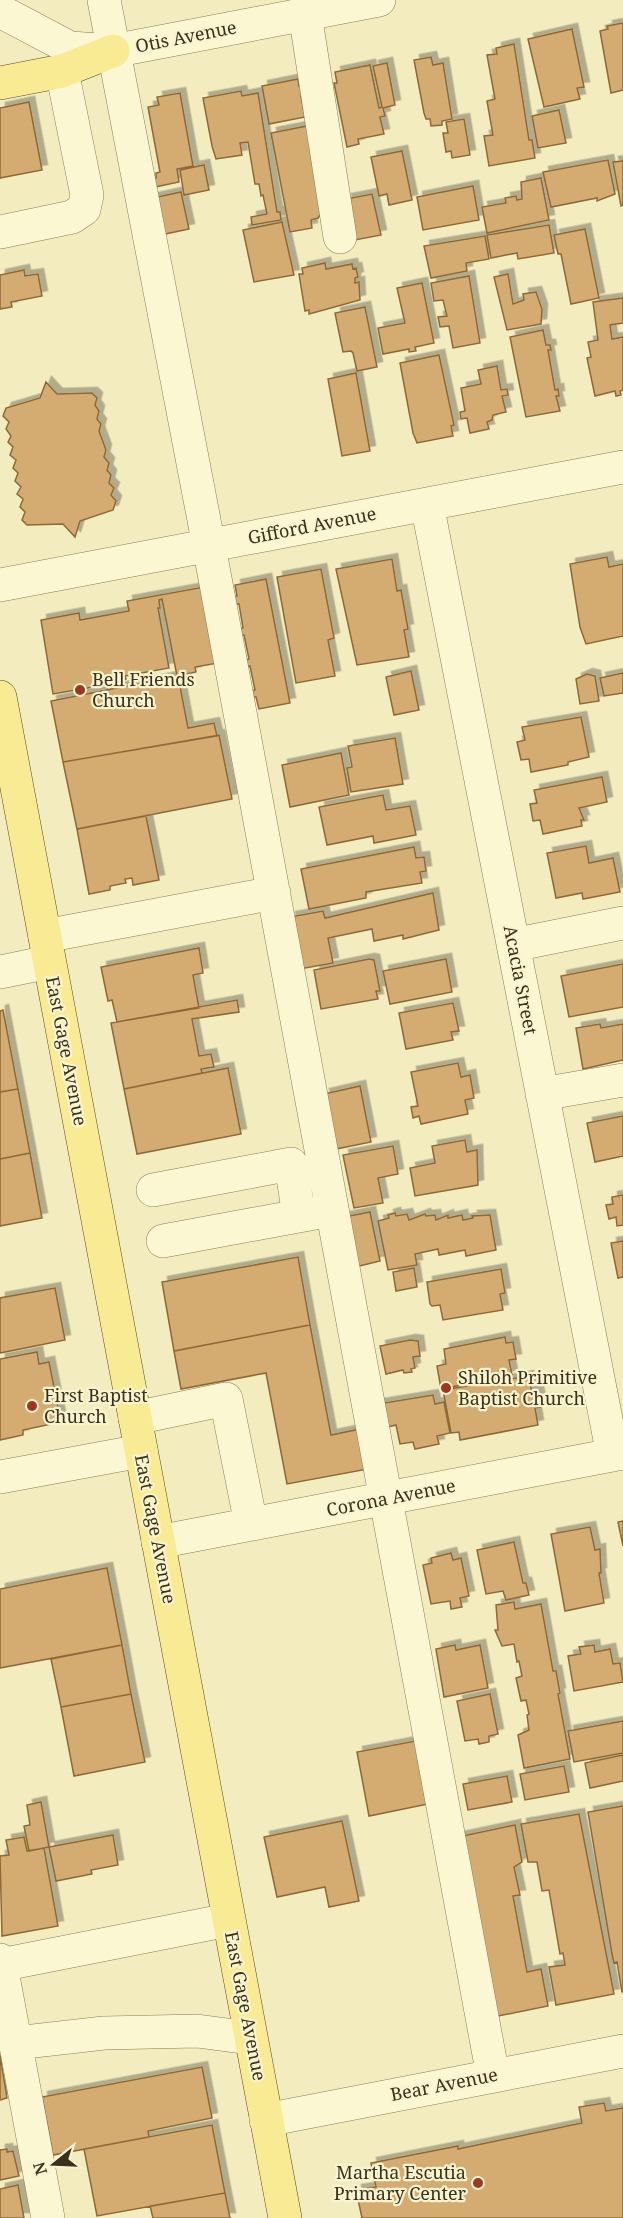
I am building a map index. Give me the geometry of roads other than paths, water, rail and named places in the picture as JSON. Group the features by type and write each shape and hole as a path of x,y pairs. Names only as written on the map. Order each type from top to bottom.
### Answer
{"main road":[{"path":"0,82 62,71 113,51"},
{"name":"East Gage Avenue","path":"0,697 285,2218"}],"street":[{"path":"104,0 209,546 493,2076"},
{"name":"Otis Avenue","path":"0,11 70,48 113,51 380,0"},
{"path":"305,14 340,237"},
{"path":"0,232 72,217 84,209 87,195 62,71"},
{"name":"Gifford Avenue","path":"0,585 623,466"},
{"name":"Acacia Street","path":"427,504 542,1094 618,1454"},
{"path":"0,972 47,949 274,893"},
{"path":"513,945 623,923"},
{"path":"542,1094 623,1080"},
{"path":"153,1190 291,1164 300,1216"},
{"path":"163,1241 333,1210"},
{"path":"135,1418 226,1399 251,1524"},
{"path":"0,1477 141,1450"},
{"name":"Corona Avenue","path":"158,1542 618,1454"},
{"path":"48,2218 0,1963 228,1920"},
{"path":"16,2043 116,2032 197,2031 250,2038"},
{"name":"Bear Avenue","path":"266,2120 623,2051"}],"place":[{"name":"Bell Friends Church","path":"80,690"},
{"name":"Shiloh Primitive Baptist Church","path":"446,1388"},
{"name":"First Baptist Church","path":"32,1406"},
{"name":"Martha Escutia Primary Center","path":"478,2183"}]}
